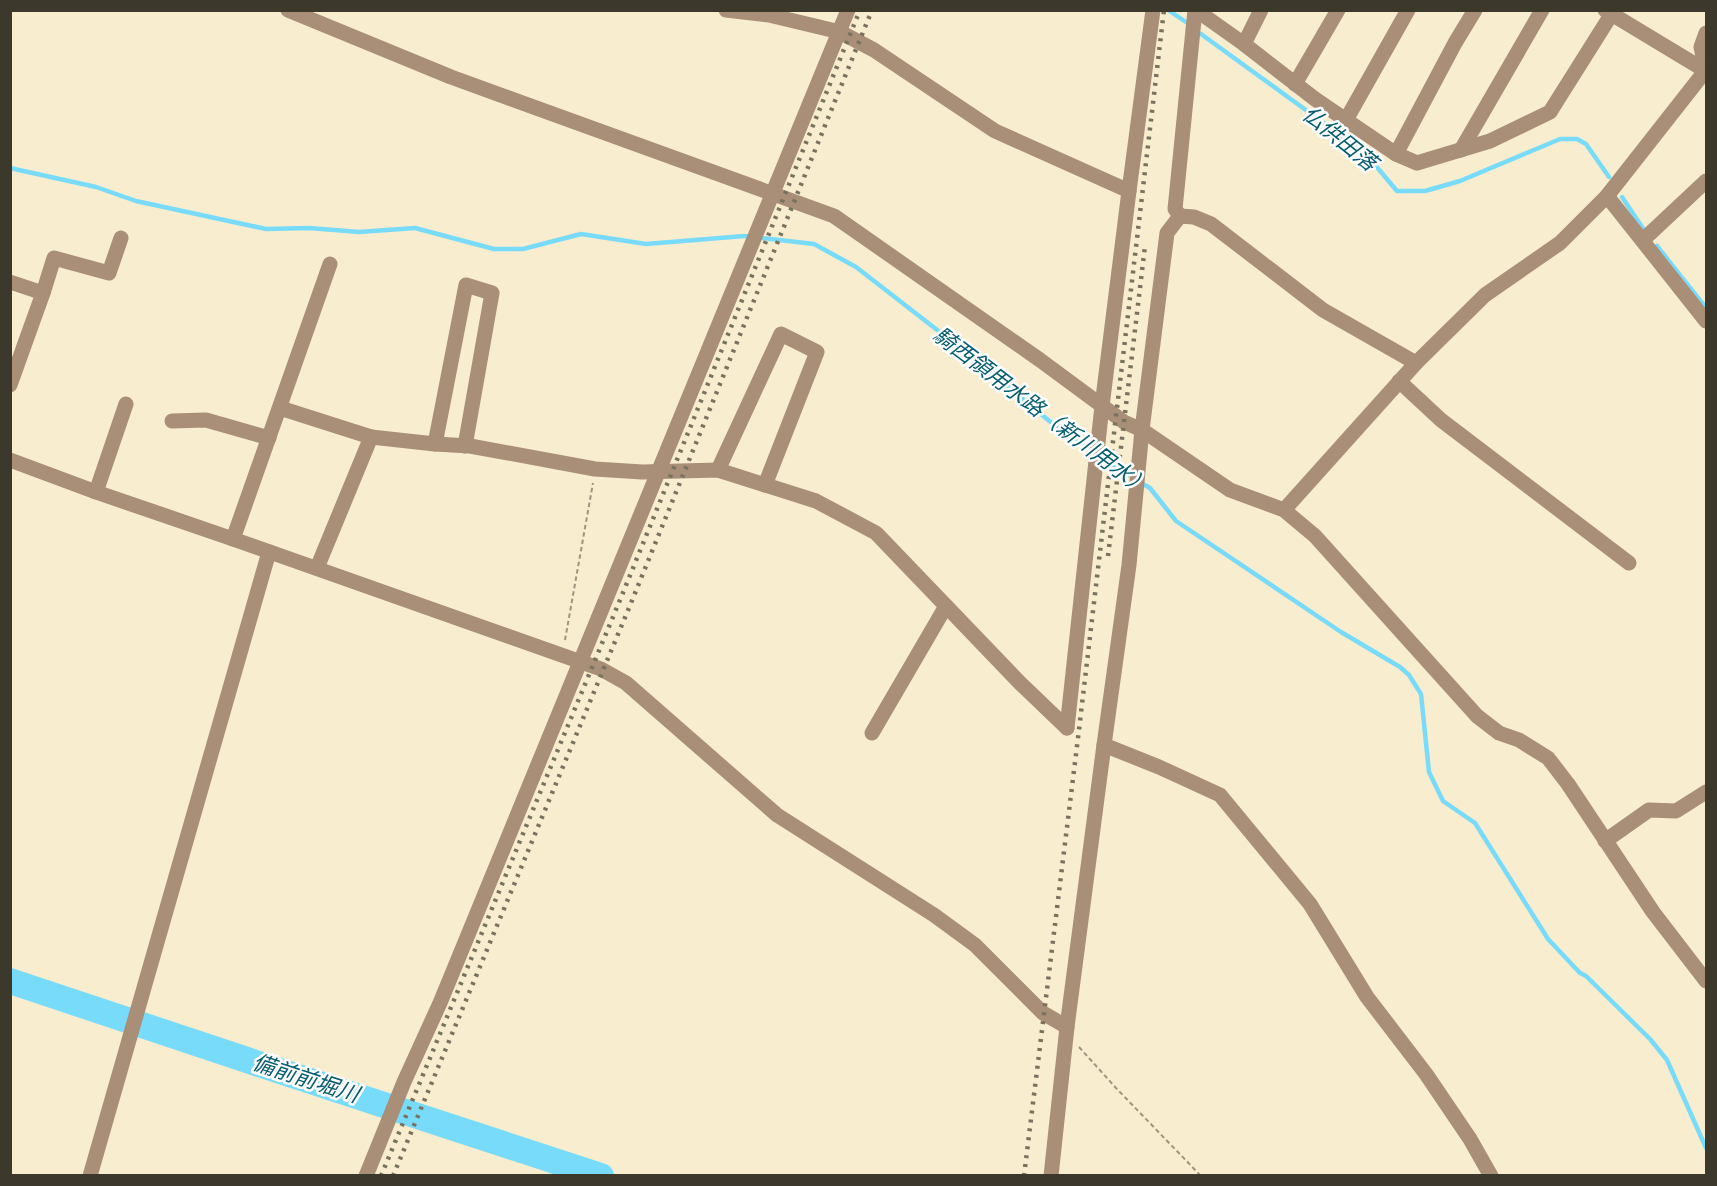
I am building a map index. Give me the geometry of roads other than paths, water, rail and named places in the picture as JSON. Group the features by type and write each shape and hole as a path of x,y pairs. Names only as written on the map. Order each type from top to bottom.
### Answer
{"street":[{"path":"288,10 451,77 834,216 1040,360 1124,422 1142,430 1230,490 1284,510 1315,536 1477,716 1499,733 1518,740 1548,758 1568,784 1653,912 1707,981"},
{"path":"726,10 769,15 840,32 874,50 995,131 1129,191"},
{"path":"366,1176 385,1126 440,1003 848,10"},
{"path":"280,408 371,437 465,446 595,469 718,470 816,501 876,533 1067,728 1102,406 1153,10"},
{"path":"1180,216 1175,209 1195,10 1346,120 1396,154 1417,163 1490,141 1550,112 1608,13 1706,71"},
{"path":"1244,44 1261,10"},
{"path":"1295,84 1338,10"},
{"path":"1346,120 1408,10"},
{"path":"1396,154 1475,10"},
{"path":"1461,150 1542,10"},
{"path":"1706,71 1701,47 1707,33"},
{"path":"1284,510 1416,363 1485,295 1560,243 1607,196 1706,71"},
{"path":"1643,240 1707,181"},
{"path":"1607,196 1707,321"},
{"path":"1180,216 1194,217 1211,224 1323,310 1416,363"},
{"path":"1051,1176 1067,1035 1129,564 1142,430 1167,233 1180,216"},
{"path":"10,385 54,258 110,273 122,238"},
{"path":"233,539 330,264"},
{"path":"10,282 43,293"},
{"path":"435,444 466,285 492,293 465,446"},
{"path":"718,470 781,334 817,352 765,485"},
{"path":"1400,381 1441,420 1629,563"},
{"path":"96,492 126,404"},
{"path":"172,421 206,420 269,438"},
{"path":"318,568 371,437"},
{"path":"10,460 601,669 626,684 777,815 934,915 975,945 1067,1035"},
{"path":"90,1176 269,552"},
{"path":"872,733 946,606"},
{"path":"1104,745 1220,795 1310,904 1367,997 1426,1074 1470,1139 1491,1176"},
{"path":"1605,841 1649,810 1676,812 1707,792"}],"waterway":[{"name":"仏供田落","path":"1168,10 1186,22"},
{"name":"仏供田落","path":"1201,34 1365,153 1397,191 1425,191 1460,181 1560,139 1577,139 1586,144 1609,177"},
{"name":"騎西領用水路（新川用水）","path":"10,168 96,187 136,201 266,229 309,228 359,232 415,228 494,249 523,249 581,234 646,244 744,236 814,244 856,267 963,350 1059,429 1134,478"},
{"name":"仏供田落","path":"1622,197 1644,230"},
{"name":"仏供田落","path":"1657,246 1706,308"},
{"name":"騎西領用水路（新川用水）","path":"1141,483 1150,488 1176,521 1409,675 1421,694 1429,772 1443,801 1475,823 1548,939 1580,973 1586,976 1650,1039 1667,1060 1706,1148"},
{"name":"備前前堀川","path":"10,981 601,1176"}],"railway":[{"path":"381,1176 620,600 860,10"},
{"path":"393,1176 631,603 872,10"},
{"path":"1024,1176 1164,10"},
{"path":"1108,556 1145,246"}]}
